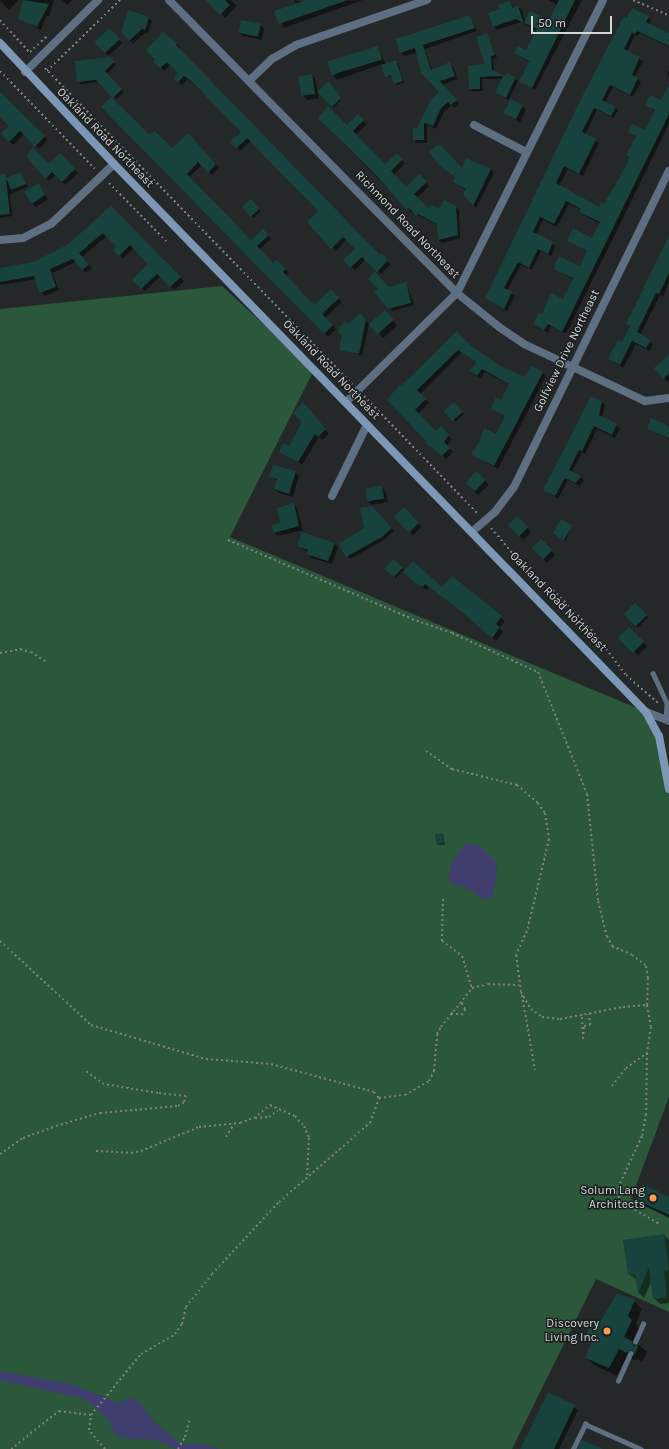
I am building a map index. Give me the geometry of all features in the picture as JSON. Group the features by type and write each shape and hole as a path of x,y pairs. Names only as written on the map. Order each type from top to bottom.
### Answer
{"main road":[{"name":"Oakland Road Northeast","path":"0,43 25,72 367,425 473,531 646,712 660,736 669,789"}],"street":[{"path":"25,72 98,0"},
{"name":"Richmond Road Northeast","path":"169,0 457,293 524,344 572,368 645,401 669,398"},
{"path":"249,80 272,59 296,45 427,0"},
{"path":"346,402 457,293 603,0"},
{"path":"474,125 526,152"},
{"path":"0,240 23,238 51,224 114,164"},
{"name":"Golfview Drive Northeast","path":"473,531 495,512 514,488 669,171"},
{"path":"332,496 367,425"},
{"path":"646,712 667,721"}],"lane":[{"path":"653,673 666,705 667,721"},
{"path":"635,1342 643,1324"},
{"path":"618,1381 630,1354"},
{"path":"573,1449 585,1424 641,1449"}],"path":[{"path":"47,71 120,0"},
{"path":"633,0 669,15"},
{"path":"0,20 32,55"},
{"path":"45,68 354,386"},
{"path":"0,71 97,170"},
{"path":"109,183 168,243"},
{"path":"363,396 480,516"},
{"path":"490,526 525,568 553,590 591,629 626,675 655,702 666,705"},
{"path":"228,540 412,619 452,632 538,672 586,794 598,901 607,936 612,946 632,955 646,966 648,978 647,1005 651,1027 647,1053 648,1095 642,1136 616,1192 622,1202 661,1225"},
{"path":"0,653 20,649 30,652 44,661"},
{"path":"426,751 462,773 511,782 538,803 544,814 549,839 527,931 516,956 519,985 535,1070"},
{"path":"443,899 442,941 462,956 472,988"},
{"path":"0,941 91,1025 206,1059 271,1064 374,1092 379,1098"},
{"path":"379,1098 405,1095 429,1081 434,1071 437,1034 472,988 488,984 519,985"},
{"path":"521,992 531,1009 542,1017 560,1019 647,1005"},
{"path":"451,1013 462,1015 465,1009 460,1002"},
{"path":"582,1016 584,1039 584,1026 590,1025 589,1014"},
{"path":"612,1086 626,1068 647,1053"},
{"path":"0,1154 23,1138 70,1121 133,1108 178,1106 186,1096 104,1084 86,1071"},
{"path":"105,1449 89,1430 91,1415 97,1410 141,1354 176,1334 182,1324 186,1307 196,1293 279,1202 307,1176 370,1123 379,1098"},
{"path":"253,1118 270,1105 278,1110 295,1116 309,1138 307,1176"},
{"path":"96,1151 131,1153 199,1127 234,1124 253,1118 269,1117 278,1110"},
{"path":"226,1137 234,1124"},
{"path":"11,1449 59,1411 91,1415"},
{"path":"178,1449 183,1443 190,1418"}],"green space":[{"path":"222,286 314,370 230,537 646,712 659,736 669,789 669,1097 631,1199 669,1217 669,1312 596,1279 512,1449 0,1449 0,309"}],"shaded area":[{"path":"466,842 481,847 497,863 495,888 490,899 483,899 467,888 454,885 448,879 452,862"},
{"path":"0,1371 74,1385 118,1403 130,1398 139,1401 154,1422 181,1444 201,1444 220,1449 177,1449 155,1440 120,1438 113,1432 108,1419 85,1399 0,1380"}],"building":[{"path":"23,0 49,4 37,27 18,19"},
{"path":"206,0 225,0 230,5 220,15"},
{"path":"306,0 345,1 279,24 274,11"},
{"path":"559,0 575,0 532,88 519,82 529,61 514,53 518,46 526,50 537,29 524,23 530,11 549,20"},
{"path":"510,1 513,8 518,6 524,23 516,19 493,27 488,13 500,9 498,5"},
{"path":"632,8 649,16 646,22 669,33 669,46 637,31 635,34 632,33 624,49 640,57 632,75 638,78 630,95 610,85 602,100 616,107 611,116 594,108 582,132 596,139 579,174 564,166 556,183 599,207 601,202 604,204 627,164 629,157 626,156 636,136 628,132 632,124 645,130 655,110 645,105 650,95 661,100 669,85 669,114 562,332 548,324 544,330 533,324 539,313 542,314 551,293 563,299 573,278 553,269 559,256 580,266 587,251 567,241 573,228 592,238 600,222 579,212 581,209 566,201 554,224 540,217 533,232 553,242 548,254 538,249 529,268 518,262 504,288 512,292 504,309 485,298 579,103 624,16 627,18"},
{"path":"128,10 149,17 145,30 142,29 129,41 121,32"},
{"path":"470,15 475,28 423,45 431,70 450,62 455,76 440,81 457,100 451,105 448,102 441,108 433,126 424,123 424,140 413,140 413,128 417,128 431,99 439,92 421,73 415,48 400,53 396,39"},
{"path":"241,20 261,24 258,37 239,33"},
{"path":"110,28 120,39 104,53 94,42"},
{"path":"163,32 177,43 176,45 380,255 381,253 388,260 377,272 362,257 350,268 343,260 355,249 343,237 331,249 307,222 318,211 247,138 236,149 230,142 241,132 189,79 184,76 178,82 174,78 178,73 167,62 160,68 153,62 155,60 146,50"},
{"path":"487,33 495,55 491,56 492,70 505,76 506,73 516,77 506,98 495,93 503,76 480,77 480,89 469,89 468,66 485,64 476,37"},
{"path":"378,46 382,59 331,75 327,61"},
{"path":"110,57 114,62 105,71 122,89 113,98 96,80 77,82 75,61"},
{"path":"396,60 403,81 394,84 391,75 385,77 381,65"},
{"path":"312,74 315,94 301,96 298,76"},
{"path":"329,81 341,98 332,107 317,92"},
{"path":"0,92 45,136 35,147 20,131 9,142 1,134 9,126 0,117"},
{"path":"111,97 150,135 155,131 172,148 188,133 216,164 208,173 198,162 187,174 251,240 263,229 269,235 257,246 273,263 277,260 286,269 283,272 314,305 331,289 339,298 322,314 333,325 324,334 101,107"},
{"path":"510,99 523,105 516,119 503,114"},
{"path":"328,106 347,125 358,114 364,120 353,131 385,164 397,153 403,159 391,171 406,187 419,174 427,182 414,194 429,209 431,205 439,209 444,200 456,206 458,235 438,240 437,224 418,214 416,216 409,208 407,210 374,173 318,118"},
{"path":"437,145 441,145 462,168 466,158 491,169 473,206 463,194 466,189 453,182 455,177 439,165 429,152"},
{"path":"33,148 49,164 60,153 75,169 62,182 52,172 45,179 26,156"},
{"path":"21,172 26,184 11,190 6,178"},
{"path":"0,174 6,174 10,214 0,215"},
{"path":"39,183 45,195 32,204 24,192"},
{"path":"251,199 260,209 251,217 242,207"},
{"path":"111,206 181,277 170,287 157,274 141,289 132,280 148,264 130,245 119,256 113,250 116,246 103,233 79,253 89,265 82,270 73,259 50,269 56,287 39,293 34,276 0,282 0,268 33,262 67,245"},
{"path":"669,236 669,273 659,294 656,293 637,332 651,340 646,348 632,341 620,365 608,359 618,340 622,342 630,326 626,324"},
{"path":"375,272 389,287 406,282 411,303 388,309 374,292 378,289 368,279"},
{"path":"385,310 394,320 377,334 369,325"},
{"path":"360,313 366,320 359,354 339,350 342,335 337,330 346,321 348,324"},
{"path":"457,331 470,345 502,367 525,377 531,365 543,372 494,466 471,454 479,443 484,428 496,434 505,416 491,409 496,397 501,400 509,384 482,369 477,376 470,371 476,362 458,350 417,390 426,399 415,410 436,431 441,426 449,435 444,442 450,448 442,456 425,442 426,441 387,400 400,384 401,386"},
{"path":"669,355 669,374 663,379 654,368"},
{"path":"591,396 602,401 599,415 617,424 612,435 594,426 582,451 579,450 569,470 581,476 576,483 565,478 555,496 543,490"},
{"path":"303,402 326,429 318,437 315,434 298,462 279,452 283,443 289,446 302,422 293,413"},
{"path":"454,402 463,412 452,421 444,411"},
{"path":"651,418 669,426 669,438 647,429"},
{"path":"273,465 296,471 289,494 274,489 277,479 269,477"},
{"path":"476,471 486,480 475,492 465,483"},
{"path":"382,486 384,499 367,501 365,489"},
{"path":"294,503 299,526 274,533 271,525 280,523 277,508"},
{"path":"372,506 392,528 382,537 346,557 338,544 364,528 360,508"},
{"path":"404,507 419,523 409,533 394,517"},
{"path":"517,516 528,527 519,537 508,525"},
{"path":"561,519 572,525 564,540 553,534"},
{"path":"302,532 335,543 328,561 306,554 308,550 297,546"},
{"path":"541,539 552,550 543,560 532,548"},
{"path":"393,559 403,568 394,577 384,569"},
{"path":"413,561 442,587 452,576 502,616 496,624 500,627 492,638 462,612 425,584 423,587 416,584 403,572"},
{"path":"635,603 647,615 636,626 624,614"},
{"path":"629,627 644,642 633,653 618,638"},
{"path":"443,833 444,843 436,844 435,834"},
{"name":"Solum Lang Architects","path":"643,1184 669,1197 669,1215 636,1200"},
{"path":"664,1234 669,1270 664,1271 667,1297 653,1299 649,1267 638,1294 635,1274 628,1275 623,1240"},
{"name":"Discovery Living Inc.","path":"617,1293 635,1300 628,1316 632,1320 624,1337 632,1341 634,1346 639,1344 634,1356 631,1350 626,1353 619,1349 609,1368 585,1358 593,1340 585,1337 592,1321 599,1324"},
{"path":"548,1392 575,1405 554,1449 520,1449"},
{"path":"582,1440 603,1449 577,1449"}],"place":[{"name":"Solum Lang Architects","path":"653,1198"},
{"name":"Discovery Living Inc.","path":"607,1331"}]}
